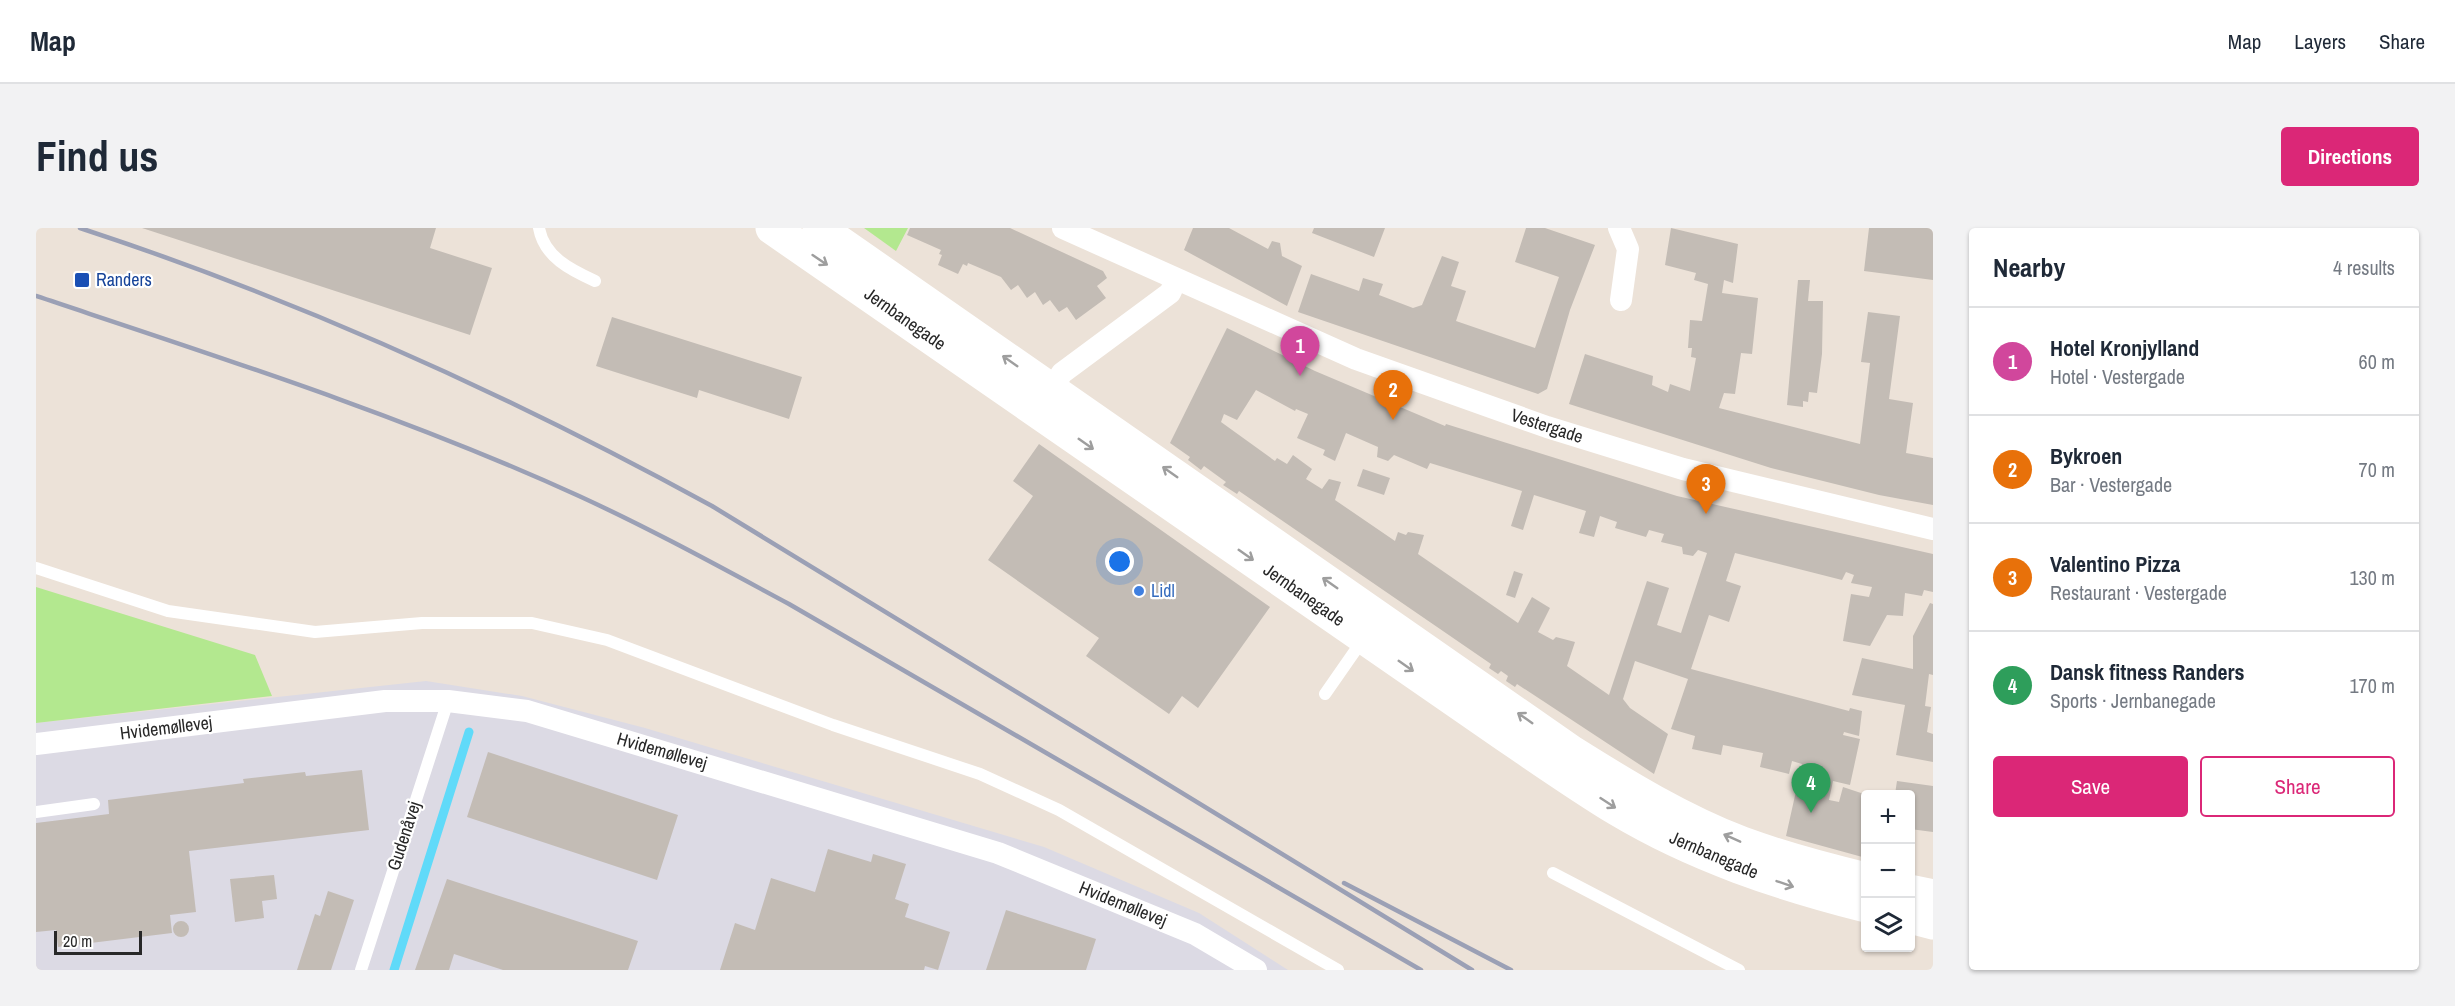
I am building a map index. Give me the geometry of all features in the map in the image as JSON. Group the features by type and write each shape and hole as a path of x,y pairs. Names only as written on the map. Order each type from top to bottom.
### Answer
{"main road":[{"name":"Jernbanegade","path":"772,228 1044,400 1372,626 1630,788 1681,816 1741,842 1807,864 1861,878"},
{"name":"Jernbanegade","path":"819,228 1044,400"},
{"name":"Jernbanegade","path":"1372,626 1515,742 1618,810 1731,865 1801,889 1861,905"},
{"path":"1915,892 1933,896"},
{"path":"1915,918 1933,923"}],"street":[{"name":"Vestergade","path":"1063,228 1356,359 1547,427 1683,469 1933,529"},
{"path":"1619,228 1628,249 1621,300"},
{"path":"1044,400 1062,373 1170,293 1176,280"},
{"name":"Hvidemøllevej","path":"36,744 385,701 448,701 527,711 998,853 1195,934 1256,970"}],"lane":[{"path":"539,228 545,247 551,255 574,271 595,281"},
{"path":"36,568 168,611 315,632 422,623 532,623 607,640 833,725 980,774 1059,810 1338,970"},
{"path":"1324,693 1372,626"},
{"name":"Gudenåvej","path":"361,970 448,701"},
{"path":"36,812 94,804"},
{"path":"1553,873 1739,970"}],"shaded area":[{"path":"426,681 522,696 645,728 1044,847 1199,913 1288,970 36,970 36,723"}],"green space":[{"path":"864,228 908,228 896,251"},
{"path":"36,587 255,655 272,696 36,723"}],"building":[{"path":"142,228 436,228 430,248 492,268 470,335"},
{"path":"910,228 1010,228 1103,271 1107,278 1097,286 1106,298 1076,320 1067,307 1059,312 1050,300 1043,305 1035,292 1027,298 1018,285 1011,290 1001,277 968,263 967,266 963,264 958,274 938,265 942,255 939,254 941,250 907,235"},
{"path":"1193,228 1229,228 1268,249 1272,241 1280,243 1282,256 1302,266 1287,306 1184,250"},
{"path":"1314,228 1385,228 1374,257 1312,233"},
{"path":"1526,228 1545,228 1595,245 1570,310 1547,389 1538,394 1298,312 1311,274 1359,291 1363,278 1383,284 1379,295 1413,308 1422,305 1442,256 1459,262 1451,286 1466,291 1456,321 1535,348 1559,277 1515,262"},
{"path":"1671,228 1738,244 1733,283 1724,280 1722,293 1758,298 1752,354 1741,353 1735,394 1724,393 1719,408 1860,444 1870,363 1861,362 1868,312 1900,316 1889,399 1913,403 1906,453 1933,458 1933,505 1879,495 1771,468 1569,404 1585,354 1653,376 1652,385 1668,392 1670,384 1690,391 1696,358 1691,357 1692,348 1688,348 1690,320 1702,321 1708,284 1694,280 1696,273 1665,265"},
{"path":"1869,228 1933,228 1933,280 1864,271"},
{"path":"1798,280 1810,280 1808,301 1823,301 1822,354 1817,393 1809,392 1808,402 1803,401 1803,407 1787,405"},
{"path":"612,317 802,377 789,419 699,390 697,398 596,366"},
{"path":"1227,328 1315,371 1445,426 1446,424 1677,496 1933,554 1933,592 1924,590 1922,596 1905,593 1903,616 1887,615 1870,646 1843,641 1851,594 1869,597 1872,587 1851,583 1854,575 1846,572 1842,580 1735,553 1726,581 1741,586 1729,622 1709,615 1691,669 1849,711 1850,708 1862,711 1859,736 1844,732 1843,735 1860,739 1850,785 1833,781 1829,800 1839,802 1843,787 1861,793 1861,857 1786,836 1802,764 1792,761 1789,774 1760,767 1763,753 1723,745 1721,755 1692,749 1695,736 1671,729 1688,679 1635,661 1623,699 1630,708 1668,734 1654,774 1517,684 1515,687 1506,681 1508,676 1501,671 1498,674 1489,668 1491,664 1239,491 1237,494 1223,485 1226,482 1204,466 1201,470 1188,460 1190,457 1170,443","holes":["1256,390 1295,411 1296,409 1308,414 1297,438 1325,450 1323,455 1335,461 1346,433 1378,447 1377,457 1388,461 1394,455 1427,469 1430,463 1522,491 1511,526 1523,530 1534,495 1586,511 1579,533 1594,537 1600,516 1617,522 1615,528 1646,537 1649,530 1664,534 1661,542 1682,547 1683,554 1693,556 1698,550 1707,553 1681,633 1657,625 1669,588 1647,581 1609,695 1567,666 1575,642 1556,637 1553,640 1538,632 1550,608 1532,597 1518,623 1418,554 1424,535 1408,532 1406,535 1398,532 1395,541 1335,500 1341,482 1329,479 1322,489 1306,479 1312,469 1293,455 1287,464 1277,458 1275,461 1221,422 1224,414 1237,420"]},
{"name":"Lidl","path":"1039,444 1270,607 1198,708 1182,696 1169,714 1086,656 1099,638 988,560 1033,496 1013,481"},
{"path":"1363,469 1390,478 1384,495 1357,486"},
{"path":"1514,571 1523,574 1515,598 1506,595"},
{"path":"1930,603 1933,604 1933,675 1929,674 1925,706 1931,707 1927,732 1933,734 1933,762 1896,755 1905,705 1852,695 1862,658 1913,669 1913,636"},
{"path":"488,752 678,815 657,880 467,817"},
{"path":"362,770 369,830 189,851 196,912 170,915 172,933 58,947 56,930 36,932 36,823 109,814 108,800 244,783 243,779 305,772 306,776"},
{"path":"1897,781 1933,786 1933,832 1915,830 1915,790 1896,790"},
{"path":"828,849 871,862 873,854 906,864 895,899 909,904 905,917 950,932 938,970 925,966 924,970 720,970 735,923 755,930 771,878 815,892"},
{"path":"274,875 277,899 262,901 264,918 235,922 230,879"},
{"path":"447,879 638,941 628,970 503,970 454,954 449,970 415,970"},
{"path":"328,891 354,900 331,970 297,970 315,914 320,916"},
{"path":"1006,910 1096,939 1086,970 986,970"},
{"path":"181,921 187,923 189,929 187,935 181,937 175,935 173,929 175,923"}],"waterway":[{"path":"394,970 469,732"}],"railway":[{"path":"80,228 162,256 323,318 481,388 636,465 712,506 1472,970"},
{"path":"36,296 379,414 513,467 606,509 789,604 1421,970"},
{"path":"1344,883 1511,970"}],"place":[{"name":"Randers","path":"82,280"},
{"name":"Hotel Kronjylland","path":"1300,376"},
{"name":"Bykroen","path":"1393,420"},
{"name":"Valentino Pizza","path":"1706,514"},
{"name":"Lidl","path":"1139,591"},
{"name":"Dansk fitness Randers","path":"1811,813"}]}
